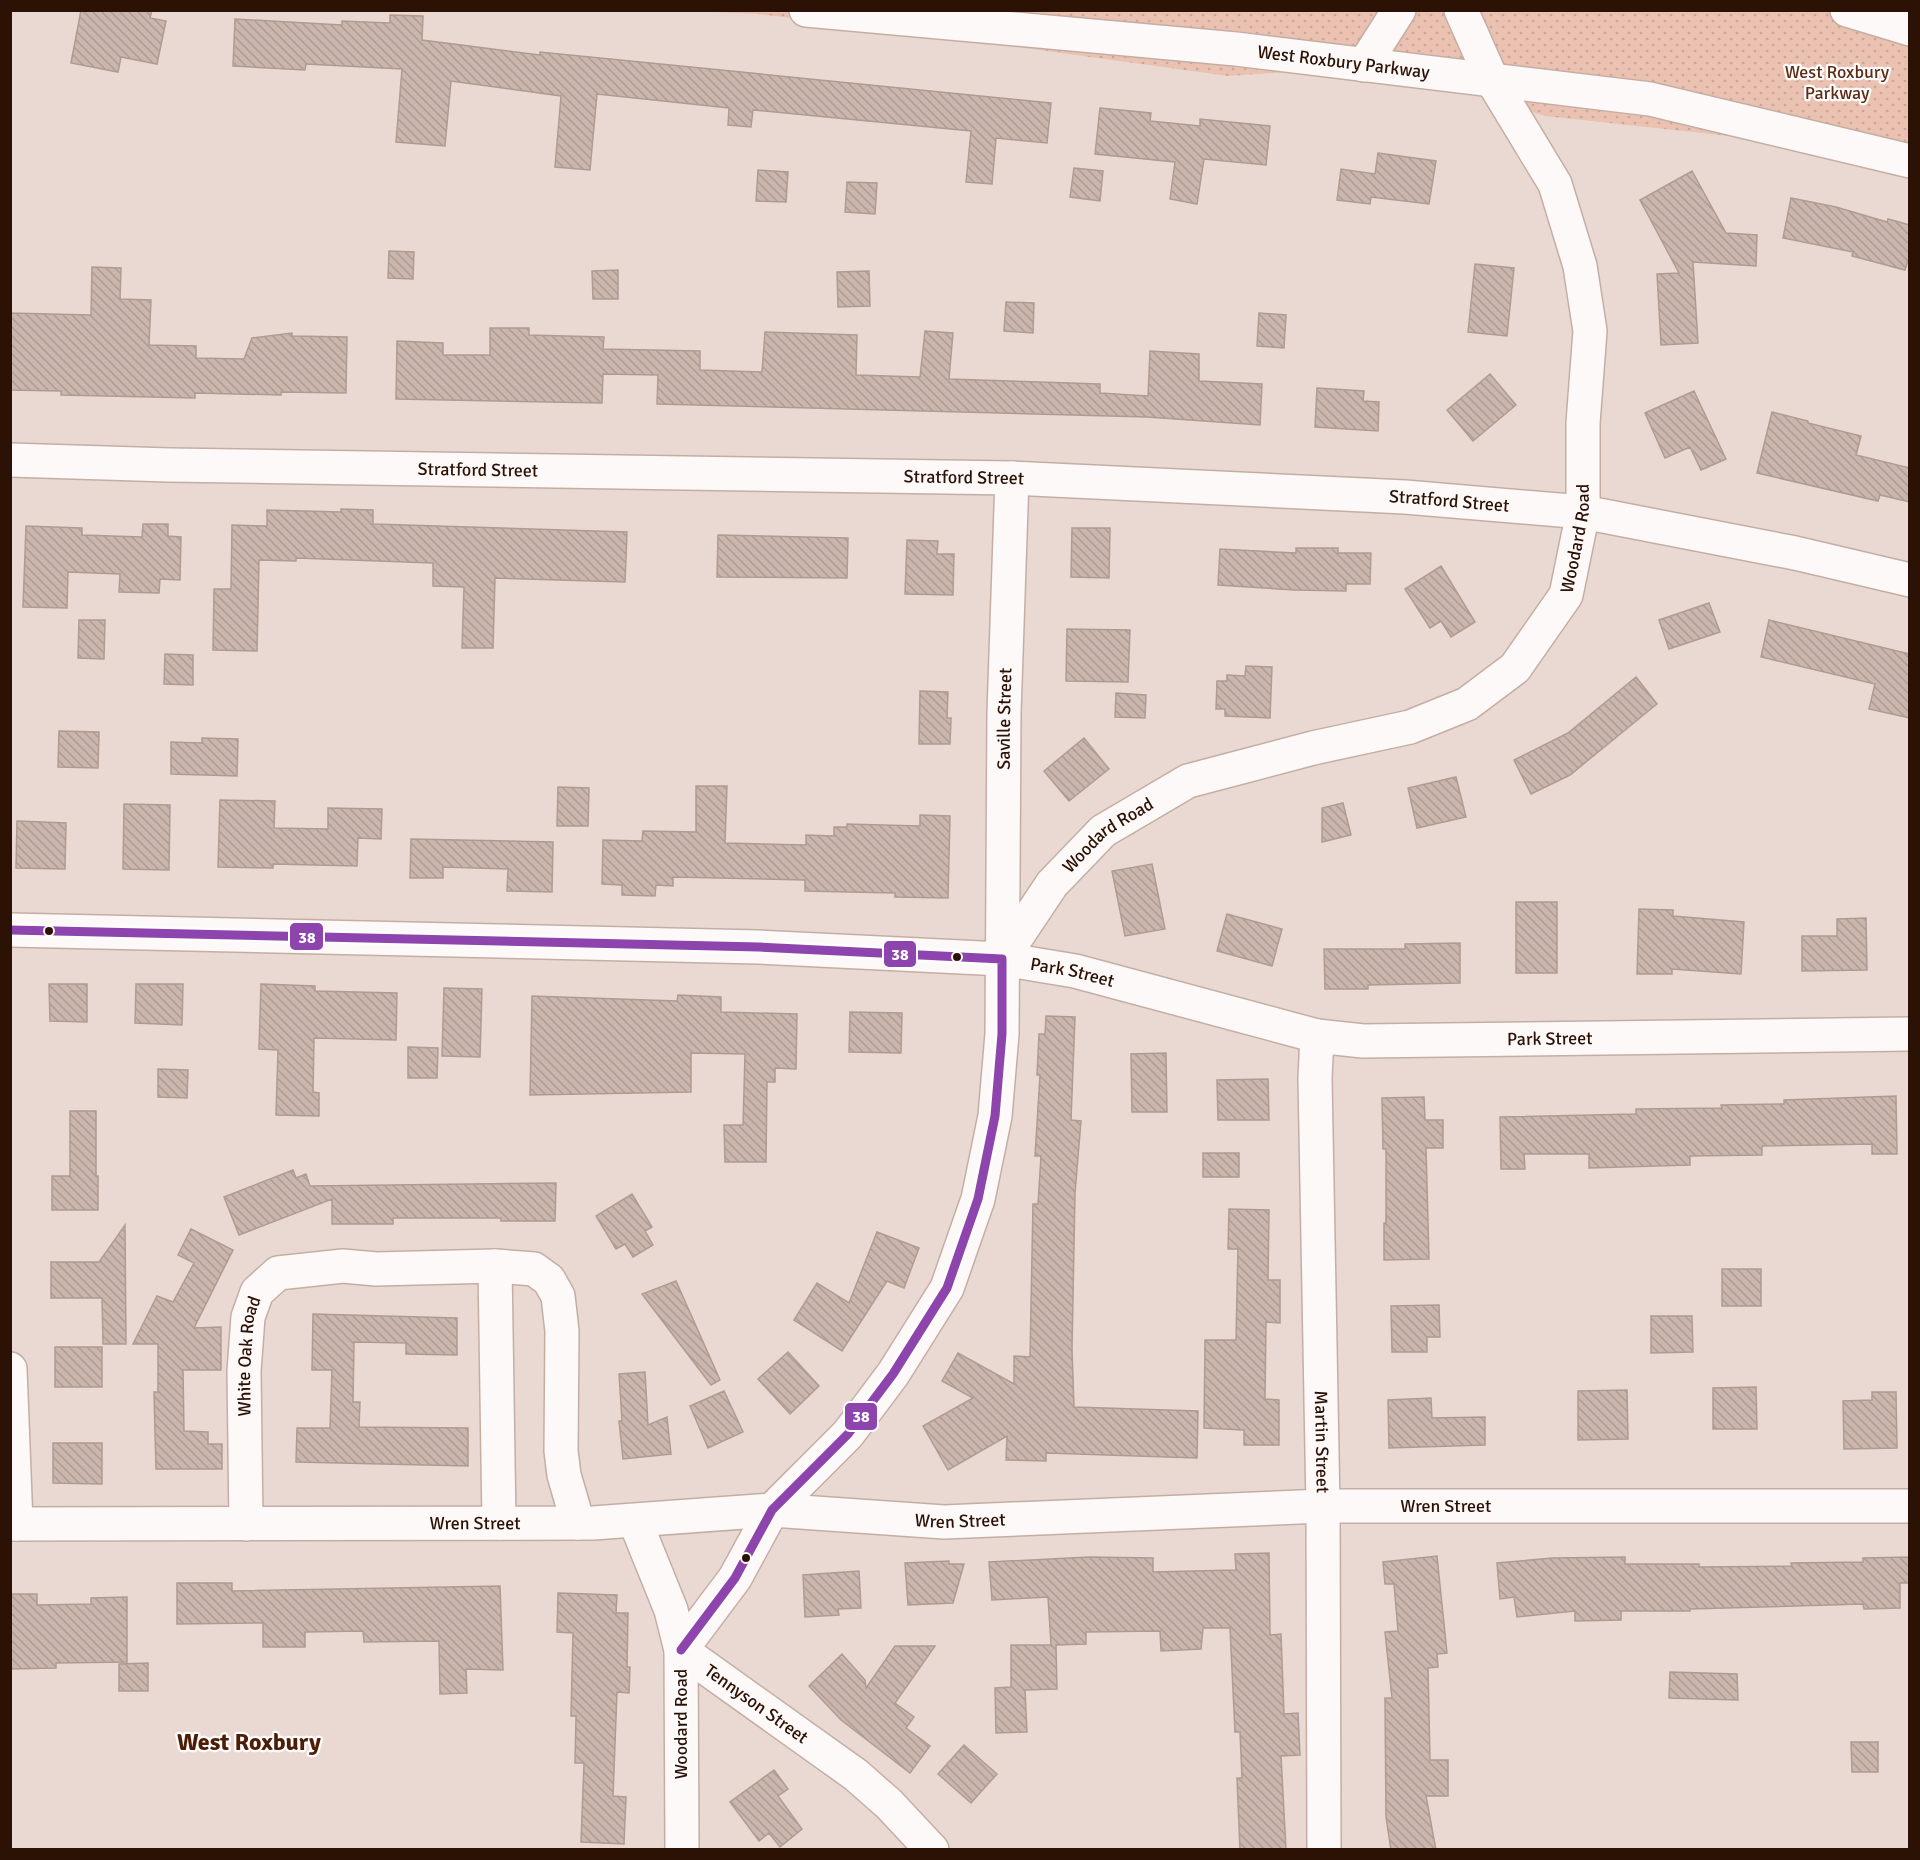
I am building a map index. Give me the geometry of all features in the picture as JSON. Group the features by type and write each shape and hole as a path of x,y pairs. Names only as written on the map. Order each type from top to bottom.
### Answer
{"street":[{"path":"1364,65 1399,10"},
{"name":"Woodard Road","path":"682,1850 681,1650 735,1578 772,1510 848,1434 893,1374 947,1288 978,1199 995,1116 1002,1034 1002,959 1052,884 1103,831 1188,781 1313,748 1410,727 1467,704 1515,668 1566,595 1583,512 1584,423 1590,331 1580,266 1555,184 1492,80 1461,10"},
{"path":"1847,10 1910,29"},
{"name":"West Roxbury Parkway","path":"822,11 1236,49 1650,99 1910,161"},
{"name":"Stratford Street","path":"10,460 169,465 1012,478 1405,497 1583,512 1795,553 1910,580"},
{"name":"Saville Street","path":"1002,959 1004,713 1012,478"},
{"name":"Park Street","path":"10,930 759,947 1002,959 1075,970 1317,1036 1363,1041 1910,1034"},
{"name":"Martin Street","path":"1317,1036 1315,1089 1323,1506 1324,1850"},
{"name":"White Oak Road","path":"246,1524 244,1371 248,1317 257,1292 278,1274 343,1266 376,1269 495,1266 534,1269 549,1280 558,1296 562,1331 561,1451 564,1475 578,1523"},
{"path":"495,1266 499,1523"},
{"path":"10,1370 13,1524"},
{"name":"Wren Street","path":"13,1524 578,1523 635,1521 772,1510 944,1522 1323,1506 1910,1506"},
{"path":"635,1521 671,1610 681,1650"},
{"name":"Tennyson Street","path":"681,1650 856,1775 889,1804 932,1850"}],"green space":[{"name":"West Roxbury Parkway","path":"690,11 1909,11 1909,171 1766,140 1545,116 1378,66 1228,76 894,30 758,14"}],"building":[{"path":"81,10 152,10 150,18 166,21 157,64 121,57 118,72 71,63"},
{"path":"390,15 423,16 422,40 540,55 540,52 1051,103 1047,143 996,138 992,184 966,182 971,131 753,110 751,127 728,125 729,108 597,94 590,170 555,167 561,96 451,81 445,146 396,142 402,69 306,64 305,70 233,66 235,19 342,25 342,21 390,23"},
{"path":"1100,108 1151,113 1150,121 1200,126 1200,119 1270,126 1266,165 1204,159 1197,204 1170,199 1175,162 1095,154"},
{"path":"1378,153 1436,161 1429,204 1371,197 1370,204 1337,200 1341,169 1375,174"},
{"path":"1074,168 1103,171 1100,201 1070,197"},
{"path":"758,170 788,172 786,202 756,201"},
{"path":"1692,171 1726,233 1757,235 1756,266 1693,262 1698,343 1661,345 1657,274 1679,273 1640,200"},
{"path":"847,182 877,183 875,214 845,212"},
{"path":"1791,198 1836,207 1887,222 1888,219 1910,225 1910,254 1905,270 1852,256 1853,252 1783,238"},
{"path":"389,251 414,252 413,279 388,278"},
{"path":"1475,264 1514,268 1507,336 1468,332"},
{"path":"92,267 121,268 120,299 151,300 149,345 196,346 196,358 244,359 252,338 292,333 292,336 347,337 346,393 281,392 281,395 195,393 195,398 61,395 61,391 10,390 10,313 91,315"},
{"path":"618,270 618,299 593,299 592,271"},
{"path":"869,271 870,306 838,307 837,272"},
{"path":"1006,302 1034,303 1033,333 1004,331"},
{"path":"1259,313 1286,315 1284,348 1257,346"},
{"path":"490,328 529,328 529,335 604,337 603,349 700,351 700,370 762,372 765,332 857,335 856,375 920,377 925,331 953,333 949,379 1100,384 1100,393 1148,396 1150,351 1199,354 1199,381 1262,384 1260,425 1147,417 657,404 658,375 603,374 602,403 396,399 397,341 443,343 443,355 490,355"},
{"path":"1490,374 1516,405 1473,441 1447,410"},
{"path":"1317,388 1364,391 1363,401 1379,402 1378,431 1315,427"},
{"path":"1694,391 1726,459 1701,470 1690,447 1665,458 1645,413"},
{"path":"1772,412 1861,436 1856,455 1910,468 1910,502 1880,495 1878,501 1757,473"},
{"path":"341,509 373,510 373,524 627,532 625,582 495,578 493,648 462,648 464,587 433,586 433,563 296,558 296,561 259,560 257,651 213,650 214,589 231,589 232,525 267,526 267,510 341,512"},
{"path":"143,524 168,524 168,536 181,537 180,580 160,579 159,593 119,592 120,574 68,572 67,608 23,607 26,526 82,528 82,535 142,537"},
{"path":"1072,528 1110,528 1109,578 1071,577"},
{"path":"718,535 848,538 847,578 717,577"},
{"path":"907,540 938,541 937,554 954,554 953,595 905,594"},
{"path":"1296,548 1338,548 1338,553 1371,553 1370,584 1346,584 1346,591 1218,585 1220,549 1296,553"},
{"path":"1441,566 1475,622 1451,637 1441,621 1430,628 1405,589"},
{"path":"1709,603 1720,632 1669,649 1659,620"},
{"path":"79,620 105,620 104,659 78,658"},
{"path":"1769,620 1910,654 1910,718 1869,709 1875,684 1761,657"},
{"path":"1067,629 1130,630 1128,682 1066,681"},
{"path":"165,654 193,655 193,685 164,684"},
{"path":"1246,666 1272,667 1270,718 1225,716 1225,709 1216,709 1217,681 1227,681 1227,675 1245,676"},
{"path":"1636,677 1657,704 1570,775 1531,794 1514,760 1568,733"},
{"path":"920,691 948,692 947,718 951,718 950,744 919,744"},
{"path":"1116,693 1146,695 1145,718 1115,717"},
{"path":"59,731 99,732 98,768 58,767"},
{"path":"202,738 238,739 237,776 171,774 171,742 202,743"},
{"path":"1084,738 1109,769 1069,801 1044,771"},
{"path":"1456,777 1466,817 1417,828 1408,788"},
{"path":"696,786 727,786 725,843 806,845 806,835 834,836 834,827 847,827 847,824 920,826 920,815 950,816 948,898 895,897 895,893 805,891 805,880 673,877 673,886 656,885 655,896 622,895 622,885 602,884 603,840 642,841 643,831 696,832"},
{"path":"558,787 589,788 588,826 557,826"},
{"path":"220,800 275,801 274,828 328,829 328,808 382,809 381,839 358,838 357,866 273,864 273,868 218,867"},
{"path":"1343,803 1351,835 1322,842 1322,808"},
{"path":"124,804 170,805 169,870 123,869"},
{"path":"17,821 66,823 65,869 16,868"},
{"path":"411,839 553,842 552,892 507,891 508,869 443,867 443,878 410,878"},
{"path":"1152,864 1165,929 1125,936 1112,871"},
{"path":"1516,902 1557,902 1557,973 1516,973"},
{"path":"1639,909 1673,910 1673,916 1744,922 1741,974 1672,969 1672,974 1637,974"},
{"path":"1227,914 1282,929 1272,966 1217,951"},
{"path":"1866,918 1867,970 1802,971 1802,936 1837,936 1837,919"},
{"path":"1460,943 1460,983 1368,985 1368,989 1325,989 1324,949 1405,949 1405,944"},
{"path":"49,984 87,984 87,1022 50,1021"},
{"path":"136,984 183,984 182,1025 135,1023"},
{"path":"261,984 315,986 315,991 397,993 396,1040 314,1038 313,1092 319,1093 319,1116 276,1115 278,1050 259,1049"},
{"path":"444,988 482,989 480,1057 442,1056"},
{"path":"678,995 721,997 721,1012 797,1014 796,1069 775,1068 775,1082 767,1082 766,1162 725,1162 724,1125 743,1125 745,1054 691,1053 691,1092 530,1095 532,996 677,1001"},
{"path":"850,1012 902,1013 901,1053 849,1052"},
{"path":"1046,1016 1075,1017 1071,1120 1081,1121 1075,1193 1072,1349 1074,1407 1198,1411 1197,1458 1046,1453 1046,1461 1006,1460 1007,1436 948,1470 923,1426 973,1398 942,1381 958,1353 1014,1384 1014,1356 1030,1357 1033,1204 1038,1204 1041,1156 1035,1156 1040,1075 1037,1075 1039,1034 1045,1034"},
{"path":"408,1047 438,1048 437,1078 408,1078"},
{"path":"1166,1053 1167,1112 1132,1112 1131,1054"},
{"path":"158,1069 188,1070 187,1098 158,1097"},
{"path":"1268,1079 1269,1120 1218,1120 1217,1080"},
{"path":"1896,1096 1897,1154 1872,1154 1872,1144 1762,1146 1762,1155 1690,1156 1690,1165 1589,1168 1589,1154 1524,1154 1525,1169 1501,1169 1500,1117 1636,1114 1636,1109 1722,1108 1721,1105 1784,1104 1784,1100"},
{"path":"1424,1097 1425,1120 1443,1120 1443,1148 1426,1148 1429,1259 1384,1260 1386,1149 1383,1149 1382,1098"},
{"path":"70,1111 96,1111 98,1210 52,1210 52,1176 70,1176"},
{"path":"1203,1153 1239,1153 1239,1177 1203,1177"},
{"path":"293,1170 296,1178 306,1174 310,1186 556,1183 555,1221 501,1221 501,1218 393,1218 393,1224 332,1224 332,1199 239,1235 224,1197"},
{"path":"632,1194 652,1227 645,1231 653,1245 633,1257 625,1244 616,1249 596,1216"},
{"path":"1229,1209 1269,1210 1268,1280 1280,1280 1280,1323 1266,1322 1265,1399 1279,1400 1279,1445 1244,1445 1244,1430 1204,1428 1205,1340 1236,1340 1238,1249 1228,1249"},
{"path":"125,1225 126,1344 103,1344 102,1298 51,1298 51,1262 99,1262"},
{"path":"191,1229 233,1250 194,1328 221,1327 221,1370 183,1370 184,1431 208,1432 208,1444 222,1444 222,1469 156,1469 154,1392 158,1392 158,1344 133,1344 157,1296 173,1302 194,1263 178,1255"},
{"path":"877,1232 919,1248 904,1288 887,1281 842,1351 794,1320 817,1283 849,1303"},
{"path":"1722,1269 1761,1269 1761,1306 1722,1306"},
{"path":"676,1281 720,1380 711,1385 642,1294"},
{"path":"1439,1305 1440,1337 1427,1337 1427,1352 1392,1352 1391,1306"},
{"path":"313,1314 457,1318 457,1355 406,1354 406,1343 354,1342 353,1402 360,1402 359,1427 468,1428 468,1466 296,1462 297,1428 330,1428 332,1370 312,1370"},
{"path":"1651,1316 1692,1316 1693,1352 1651,1353"},
{"path":"55,1347 102,1347 102,1387 55,1387"},
{"path":"788,1352 819,1386 790,1414 758,1379"},
{"path":"645,1372 648,1425 667,1417 671,1454 623,1459 619,1421 622,1421 619,1374"},
{"path":"1756,1387 1757,1429 1713,1429 1713,1388"},
{"path":"1627,1390 1628,1439 1578,1440 1578,1391"},
{"path":"724,1391 743,1432 708,1448 690,1406"},
{"path":"1872,1392 1896,1392 1897,1448 1844,1449 1843,1401 1872,1400"},
{"path":"1431,1398 1432,1418 1485,1417 1485,1445 1389,1448 1388,1400"},
{"path":"53,1443 102,1443 102,1484 53,1483"},
{"path":"1269,1553 1270,1635 1281,1634 1284,1714 1298,1713 1300,1755 1281,1756 1286,1850 1240,1850 1237,1778 1242,1778 1240,1732 1235,1732 1230,1628 1203,1628 1201,1649 1161,1651 1160,1631 1086,1632 1086,1644 1056,1645 1057,1689 1025,1690 1027,1732 996,1733 995,1688 1011,1687 1011,1645 1051,1645 1048,1597 992,1600 989,1562 1089,1557 1153,1558 1153,1572 1236,1570 1235,1554"},
{"path":"1437,1556 1447,1653 1437,1654 1438,1667 1428,1668 1430,1760 1448,1760 1448,1796 1426,1796 1436,1850 1391,1850 1386,1817 1385,1698 1392,1698 1385,1632 1398,1631 1394,1584 1385,1584 1383,1562"},
{"path":"1625,1557 1625,1564 1699,1564 1699,1567 1792,1566 1791,1563 1863,1562 1863,1558 1910,1557 1910,1583 1900,1583 1900,1608 1864,1609 1863,1604 1690,1609 1690,1611 1621,1611 1621,1620 1575,1621 1575,1611 1517,1617 1514,1597 1500,1599 1497,1563 1553,1558"},
{"path":"949,1561 949,1564 964,1564 953,1603 908,1605 905,1563"},
{"path":"859,1571 861,1608 838,1609 839,1615 805,1617 803,1575"},
{"path":"177,1583 232,1583 232,1591 500,1586 503,1670 466,1669 467,1693 440,1694 439,1641 364,1642 363,1631 305,1632 305,1647 263,1647 263,1623 177,1624"},
{"path":"558,1593 617,1595 616,1613 628,1613 629,1693 617,1692 613,1796 626,1797 624,1844 581,1842 584,1763 575,1763 576,1716 571,1716 573,1633 557,1632"},
{"path":"10,1594 37,1594 37,1605 91,1604 91,1598 127,1597 127,1662 56,1663 56,1668 10,1669"},
{"path":"895,1646 935,1646 895,1703 914,1717 906,1728 930,1746 910,1773 841,1720 809,1686 842,1654 865,1680 866,1688"},
{"path":"148,1663 148,1691 119,1691 119,1664"},
{"path":"1670,1672 1737,1674 1738,1700 1669,1698"},
{"path":"1851,1742 1878,1742 1878,1772 1852,1772"},
{"path":"964,1745 997,1774 971,1803 938,1774"},
{"path":"774,1770 788,1789 778,1796 802,1829 780,1847 769,1833 759,1841 730,1802"}],"transit line":[{"name":"38","path":"10,930 759,947 1002,959 1002,1034 995,1116 978,1199 947,1288 893,1374 848,1434 772,1510 735,1578 681,1650"}],"district":[{"name":"West Roxbury","path":"249,1742"}]}
